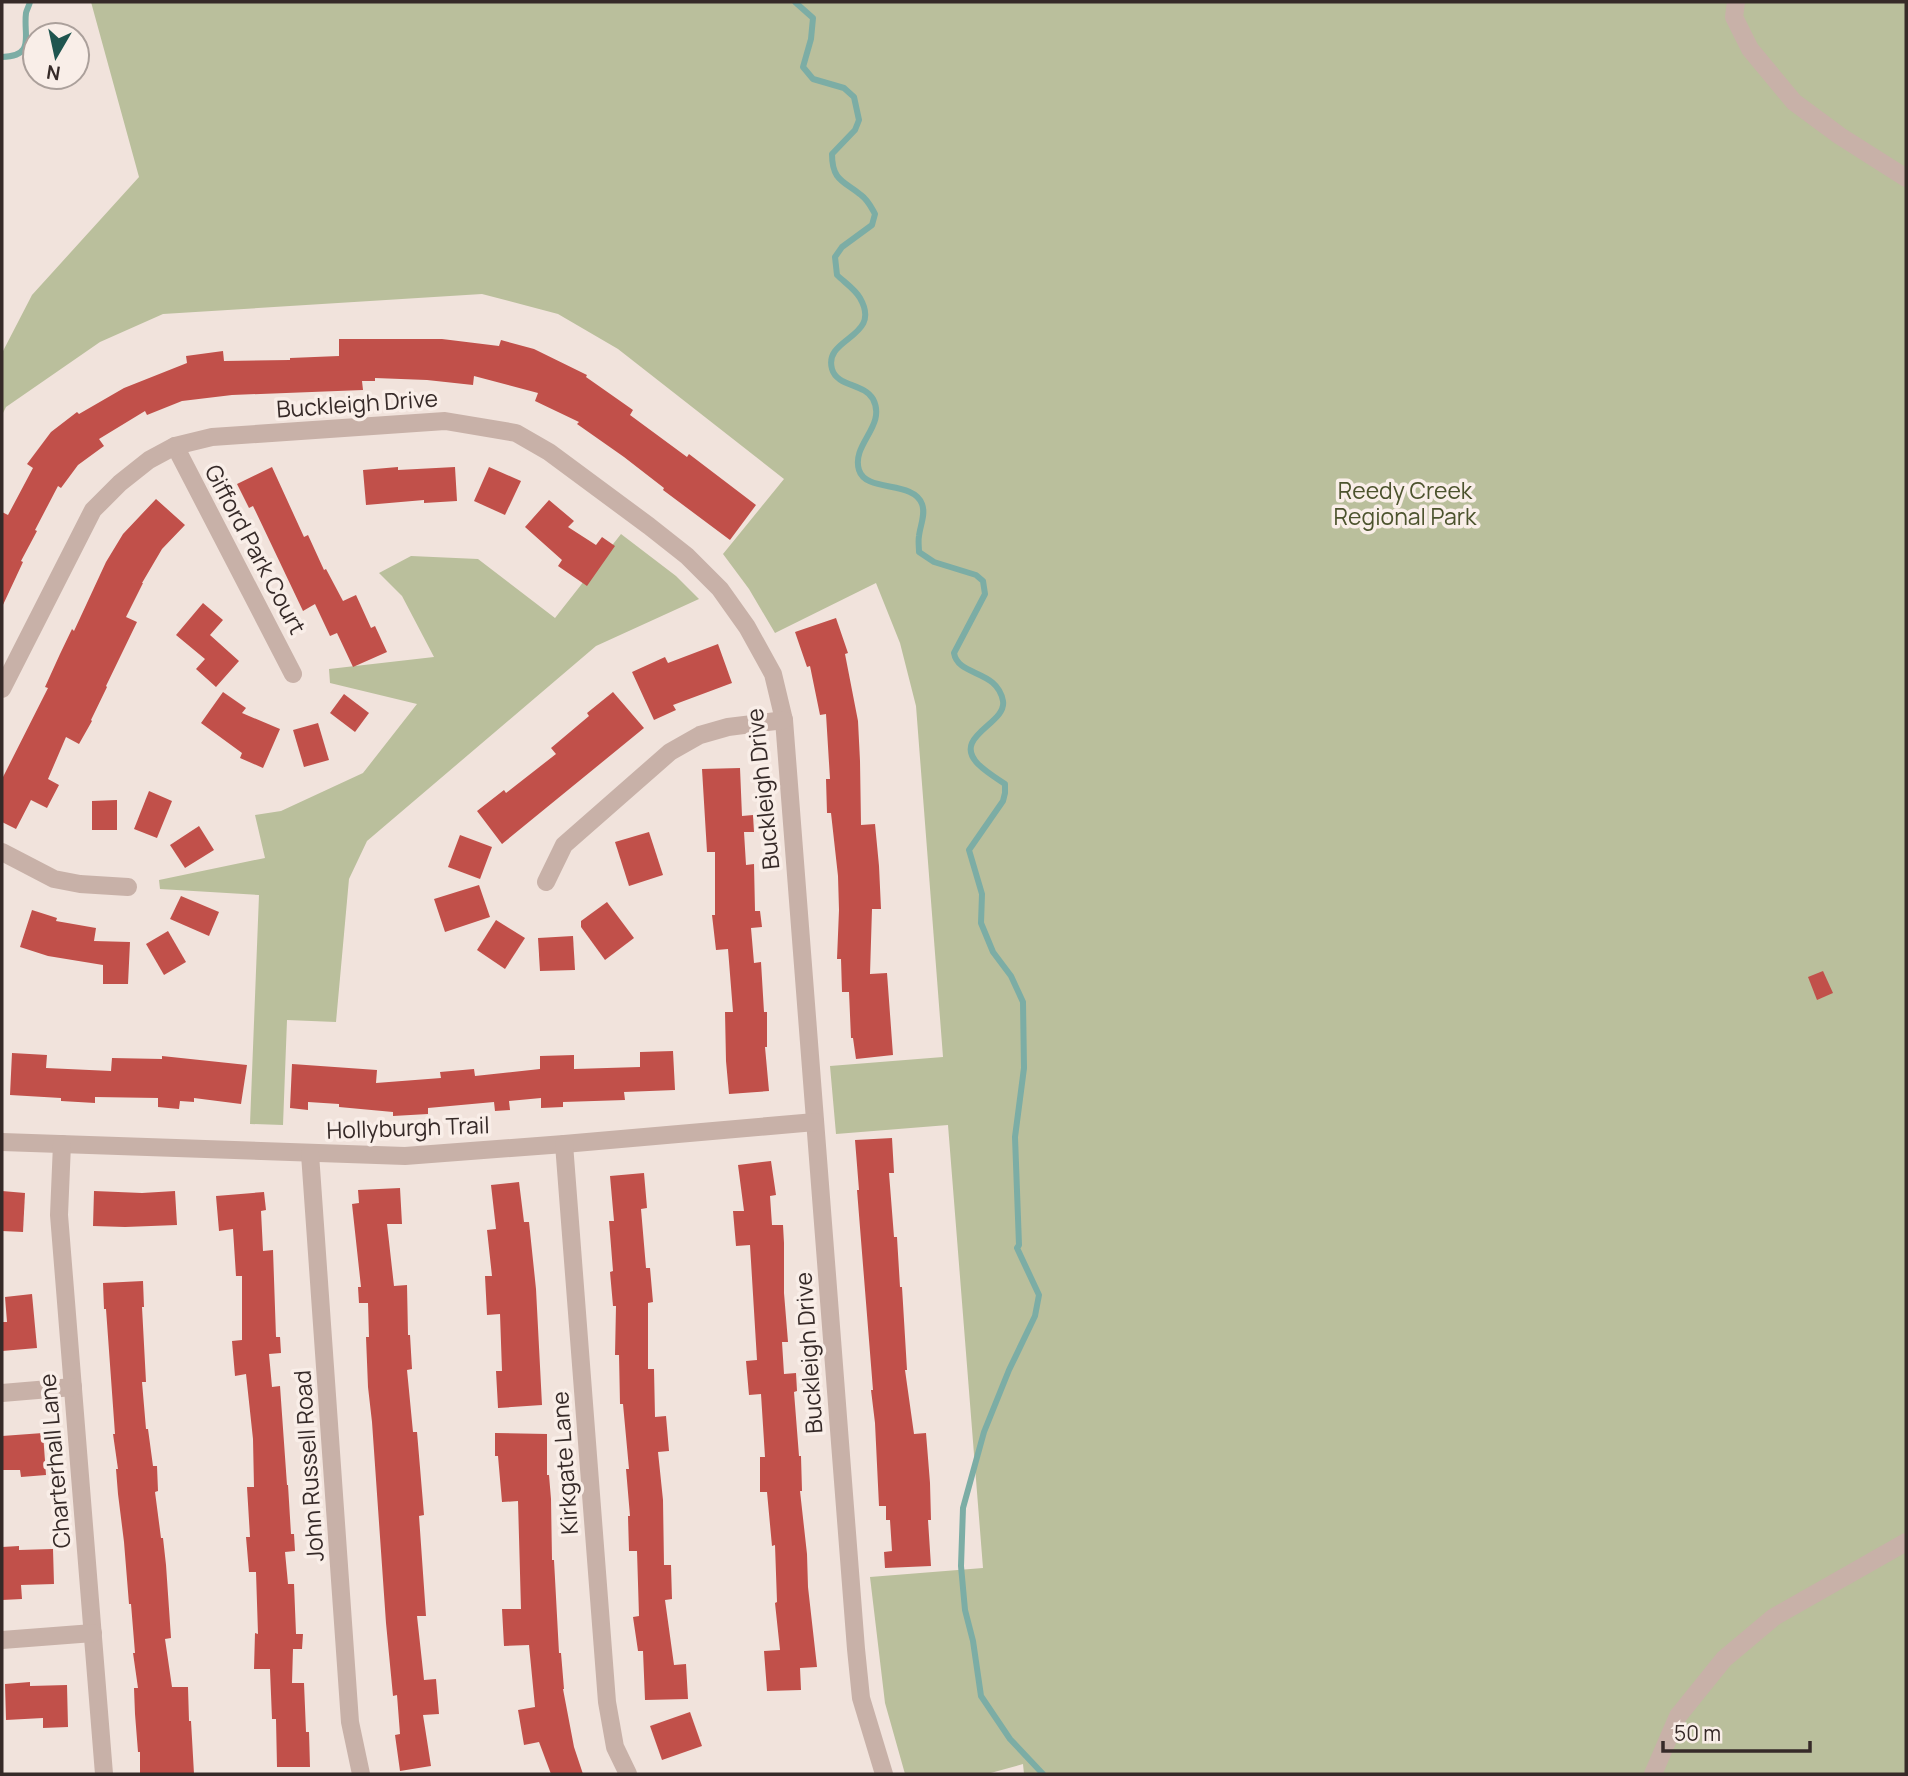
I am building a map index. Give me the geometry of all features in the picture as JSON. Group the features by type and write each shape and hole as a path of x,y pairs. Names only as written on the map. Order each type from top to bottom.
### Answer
{"street":[{"path":"1736,2 1734,17 1750,49 1794,102 1840,136 1906,178"},
{"name":"Buckleigh Drive","path":"2,689 93,510 120,483 149,460 175,446 212,437 444,421 516,433 548,452 649,526 687,556 720,589 747,627 773,674 784,720 856,1649 862,1698 884,1774"},
{"name":"Gifford Park Court","path":"175,446 293,674"},
{"path":"546,882 564,845 670,752 700,735 728,727 784,720"},
{"path":"2,852 54,879 80,884 128,887"},
{"name":"Hollyburgh Trail","path":"2,1142 405,1156 815,1122"},
{"name":"Charterhall Lane","path":"62,1144 59,1215 104,1774"},
{"name":"Kirkgate Lane","path":"564,1144 607,1702 615,1747 628,1774"},
{"name":"John Russell Road","path":"310,1154 350,1722 361,1774"},
{"path":"2,1392 73,1387"},
{"path":"1653,1774 1678,1716 1724,1659 1774,1617 1906,1542"},
{"path":"2,1640 93,1633"}],"green space":[{"name":"Reedy Creek Regional Park","path":"91,2 1906,2 1906,1774 1024,1774 1023,1764 987,1774 905,1774 885,1703 870,1577 983,1568 948,1125 836,1134 830,1066 943,1057 916,706 900,643 876,583 775,633 749,589 723,554 784,479 618,349 558,314 482,294 163,314 100,342 6,407 2,415 2,353 32,295 139,177"},
{"path":"621,534 676,576 699,599 596,646 367,841 349,879 336,1022 287,1020 283,1125 250,1124 259,895 160,889 159,880 265,858 255,815 281,811 363,773 417,704 330,683 329,669 434,657 402,596 379,573 411,556 478,559 555,618"}],"building":[{"path":"339,339 442,339 499,346 501,340 534,349 587,375 586,377 633,410 630,415 687,457 689,454 756,505 730,540 577,424 579,422 535,401 538,393 474,376 473,385 375,378 375,381 362,381 363,390 232,395 182,401 147,415 145,411 99,439 104,446 78,465 61,488 58,486 35,530 37,531 2,607 2,512 8,515 33,468 27,464 51,432 77,412 79,414 124,388 187,363 186,356 223,351 224,361 339,356"},
{"path":"272,467 304,537 308,535 324,570 326,569 343,601 356,595 371,628 375,626 387,652 353,667 337,633 330,636 315,604 303,611 253,506 249,508 237,484"},
{"path":"398,467 398,470 455,467 457,501 424,503 424,500 366,505 363,470"},
{"path":"489,467 521,481 505,515 474,501"},
{"path":"156,499 185,525 162,549 142,583 126,617 137,622 92,721 79,744 66,737 48,779 59,785 47,808 31,800 16,829 2,822 2,779 48,688 45,687 60,654 72,629 74,631 106,562 123,534"},
{"path":"549,500 574,521 568,527 596,545 602,537 615,546 587,586 558,566 562,560 525,527"},
{"path":"203,603 223,620 210,635 239,661 216,687 196,669 205,659 176,635"},
{"path":"836,618 848,653 845,654 858,721 861,825 875,824 881,909 872,909 870,974 887,973 893,1055 856,1059 851,1038 849,992 842,992 841,959 837,959 838,876 831,813 827,813 826,779 830,779 826,714 820,715 810,666 807,667 795,632"},
{"path":"718,644 732,683 673,705 676,710 654,720 632,672 665,657 668,663"},
{"path":"223,692 246,708 242,713 280,729 263,768 240,758 242,753 201,723"},
{"path":"613,692 644,728 502,844 477,811 504,790 506,793 556,754 551,748"},
{"path":"344,694 369,713 355,732 330,713"},
{"path":"318,723 329,760 304,767 293,730"},
{"path":"740,768 742,816 753,815 754,832 744,832 746,865 754,864 755,911 760,911 762,927 751,928 754,963 761,962 764,1012 767,1012 765,1047 769,1091 729,1094 725,1012 733,1012 728,949 716,950 712,915 715,915 715,852 707,852 702,769"},
{"path":"149,791 172,801 157,838 134,829"},
{"path":"117,800 117,830 92,830 92,801"},
{"path":"199,826 214,850 185,868 170,845"},
{"path":"649,832 663,875 629,886 615,842"},
{"path":"460,835 492,847 480,879 448,867"},
{"path":"479,885 490,917 445,932 434,899"},
{"path":"181,896 219,912 209,936 170,919"},
{"path":"607,902 634,938 605,960 581,927 581,921"},
{"path":"32,910 57,918 56,921 96,928 94,941 130,942 128,984 103,984 103,965 48,956 20,947"},
{"path":"496,920 525,938 505,969 477,950"},
{"path":"168,931 186,962 164,975 146,944"},
{"path":"573,936 575,970 540,971 538,938"},
{"path":"1823,971 1833,993 1817,1000 1808,977"},
{"path":"673,1051 675,1090 624,1092 625,1100 563,1102 563,1107 541,1108 541,1098 509,1101 510,1110 495,1111 494,1102 428,1108 428,1114 393,1116 393,1112 339,1107 339,1104 308,1102 308,1110 290,1108 292,1064 377,1070 376,1083 441,1078 440,1072 474,1069 475,1076 540,1069 540,1056 574,1055 574,1069 640,1067 640,1052"},
{"path":"12,1053 47,1055 46,1068 111,1071 112,1058 162,1059 162,1056 247,1065 241,1104 194,1098 194,1102 180,1101 179,1109 158,1107 158,1098 95,1097 95,1103 10,1095"},
{"path":"892,1138 894,1173 889,1173 894,1237 897,1237 902,1287 905,1370 914,1434 926,1433 930,1483 931,1520 928,1520 931,1566 885,1568 884,1552 892,1551 890,1520 886,1520 886,1506 879,1506 855,1140"},
{"path":"771,1161 776,1195 770,1196 772,1225 783,1225 788,1342 782,1342 784,1374 796,1373 797,1391 794,1392 801,1456 800,1491 817,1667 800,1668 801,1690 767,1691 764,1651 780,1650 775,1603 775,1545 772,1546 767,1492 760,1492 760,1457 765,1457 761,1394 749,1395 746,1361 757,1360 750,1245 736,1246 733,1211 744,1211 738,1165"},
{"path":"644,1173 647,1208 641,1209 646,1268 650,1268 653,1302 648,1303 648,1369 654,1369 655,1417 666,1416 669,1451 658,1452 663,1500 664,1565 671,1565 672,1599 665,1600 674,1665 686,1664 688,1699 645,1700 643,1651 638,1651 633,1617 639,1616 637,1551 629,1551 630,1516 626,1469 629,1469 623,1404 620,1404 619,1355 615,1355 616,1306 613,1306 610,1272 613,1271 609,1221 614,1221 610,1176"},
{"path":"519,1182 524,1222 529,1222 536,1289 542,1405 498,1408 496,1371 502,1371 500,1314 487,1315 485,1276 492,1276 487,1230 496,1229 491,1185"},
{"path":"400,1188 402,1224 387,1224 394,1286 407,1285 412,1369 407,1370 413,1432 417,1432 424,1515 419,1516 426,1616 417,1616 424,1680 436,1679 439,1714 423,1715 431,1766 400,1771 395,1735 400,1734 397,1695 393,1696 386,1623 368,1387 368,1303 359,1303 358,1287 361,1287 352,1204 359,1203 358,1190"},
{"path":"2,1191 25,1193 23,1232 2,1231"},
{"path":"94,1191 175,1191 177,1225 93,1226"},
{"path":"264,1192 266,1210 261,1211 263,1251 273,1250 276,1337 280,1337 281,1353 269,1354 272,1387 280,1386 291,1534 294,1534 295,1551 285,1552 288,1584 294,1584 296,1634 303,1634 302,1649 293,1649 292,1683 304,1683 310,1767 277,1767 276,1719 272,1719 270,1669 254,1669 255,1633 258,1634 256,1572 249,1572 246,1537 250,1537 247,1487 254,1487 253,1439 246,1374 235,1376 232,1341 242,1340 242,1276 236,1276 233,1229 219,1231 216,1196"},
{"path":"143,1281 146,1382 142,1382 146,1429 153,1466 157,1466 158,1491 155,1492 166,1565 171,1638 165,1639 172,1687 188,1687 194,1774 140,1774 134,1688 138,1688 118,1494 103,1283"},
{"path":"32,1294 37,1348 2,1351 2,1322 7,1322 5,1297"},
{"path":"43,1433 46,1475 21,1477 20,1470 2,1470 2,1436"},
{"path":"495,1433 547,1434 547,1475 551,1499 552,1560 559,1653 574,1747 583,1774 551,1774 539,1742 524,1745 518,1710 535,1707 529,1645 504,1646 502,1609 521,1609 518,1501 502,1502 498,1456 495,1456"},
{"path":"19,1546 19,1550 53,1549 54,1584 21,1585 22,1599 2,1600 2,1547"},
{"path":"30,1682 30,1686 67,1685 68,1727 43,1728 43,1718 6,1720 5,1684"},
{"path":"690,1712 702,1746 662,1760 650,1726"}],"waterway":[{"path":"2,57 13,56 24,49 26,13 30,2"},
{"path":"795,2 813,18 811,39 803,67 813,79 844,88 854,97 859,120 855,130 832,154 834,170 840,179 866,199 875,214 872,225 842,247 835,257 837,275 858,295 865,311 859,330 836,350 832,358 835,375 869,394 876,409 876,418 860,452 859,470 863,477 871,482 900,489 917,497 923,512 919,552 934,562 976,575 983,581 985,594 954,653 962,666 993,683 1003,701 997,717 975,738 971,754 978,764 1005,784 1005,793 1003,801 969,850 982,894 981,923 993,952 1011,976 1023,1002 1024,1068 1015,1137 1017,1248 1039,1295 1035,1316 984,1432 963,1508 961,1566 965,1610 973,1641 981,1696 1010,1739 1043,1774"}]}
